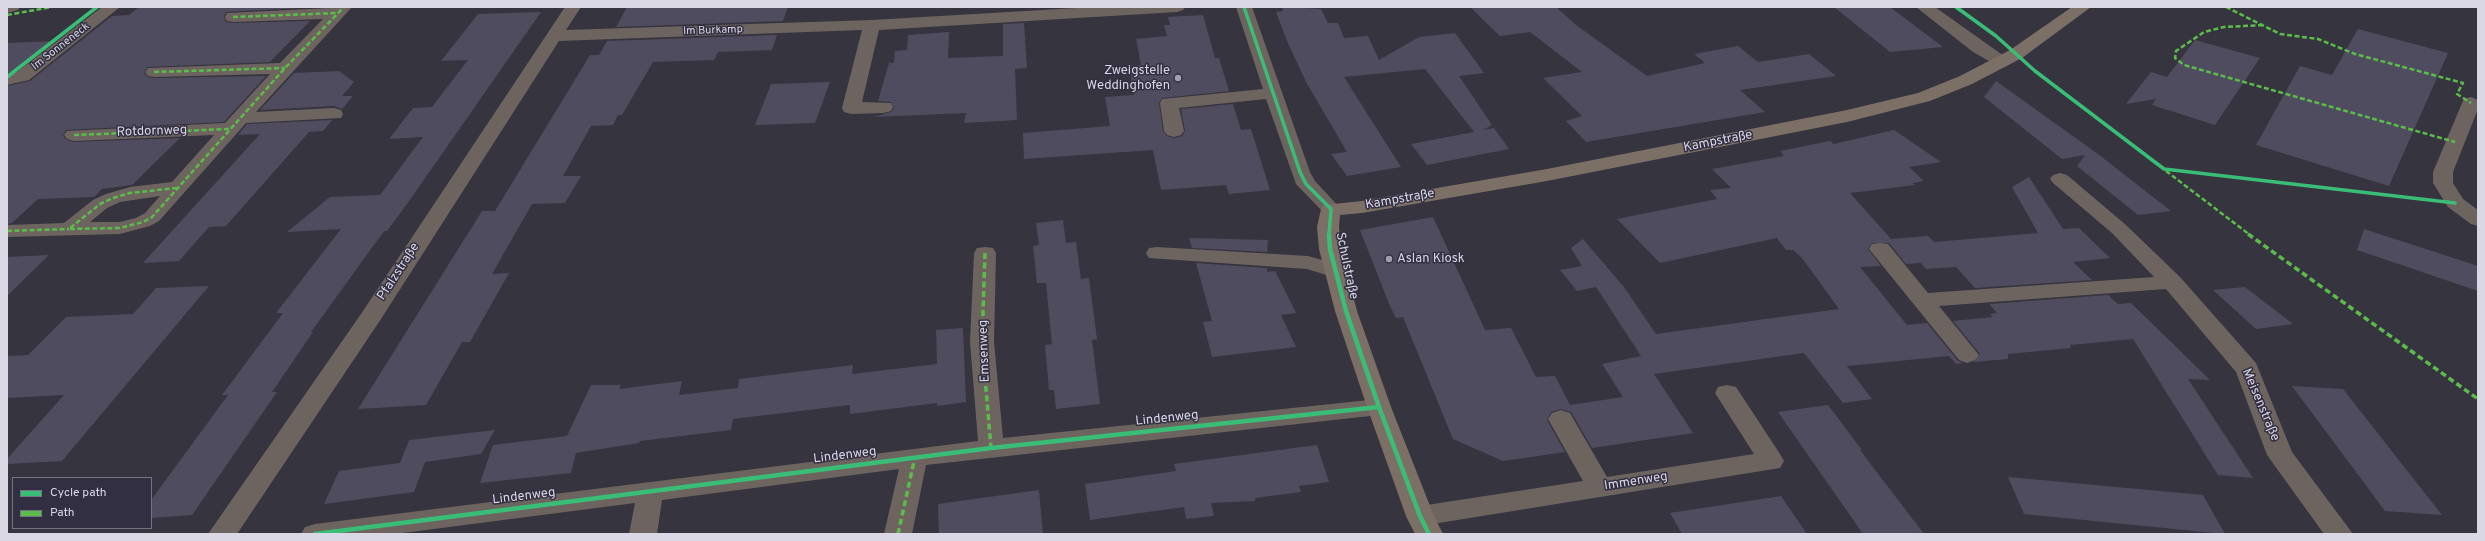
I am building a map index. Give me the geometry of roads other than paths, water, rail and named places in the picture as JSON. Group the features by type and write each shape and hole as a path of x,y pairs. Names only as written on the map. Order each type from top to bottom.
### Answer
{"main road":[{"name":"Kampstraße","path":"1331,209 1362,207 1547,175 1847,116 1924,97 1966,80 2016,54 2083,7"},
{"name":"Schulstraße","path":"1331,209 1328,227 1330,249 1346,311 1379,407 1424,525"}],"street":[{"path":"7,8 12,7"},
{"name":"Im Sonneneck","path":"7,80 23,76 112,7"},
{"name":"Pfalzstraße","path":"222,534 364,326 573,7"},
{"name":"Im Burkamp","path":"554,36 872,25 950,14 1177,7"},
{"path":"1244,7 1300,172 1306,184 1331,209"},
{"path":"1924,7 1979,48 2002,61"},
{"path":"233,17 341,10"},
{"path":"7,231 120,228 143,222 167,201 285,68 341,10"},
{"path":"872,25 851,108 884,107"},
{"path":"154,72 285,68"},
{"path":"1174,131 1168,103 1273,93"},
{"path":"2471,103 2443,172 2443,183 2455,203 2478,220"},
{"name":"Rotdornweg","path":"74,135 236,124 334,114"},
{"name":"Meisenstraße","path":"2060,178 2120,229 2172,282 2247,369 2280,455 2339,534"},
{"path":"69,229 100,204 113,198 130,193 177,188"},
{"path":"1880,249 1967,356"},
{"name":"Emsenweg","path":"985,253 982,342 991,448"},
{"path":"1157,253 1308,263 1336,271"},
{"path":"1922,300 2172,282"},
{"name":"Immenweg","path":"1424,525 1600,488 1771,461 1727,393"},
{"name":"Lindenweg","path":"315,534 915,457 1379,407"},
{"path":"1561,419 1600,488"},
{"path":"898,534 915,457"},
{"path":"643,534 650,491"}],"place":[{"name":"Zweigstelle Weddinghofen","path":"1178,78"},
{"name":"Aslan Kiosk","path":"1389,259"}]}
